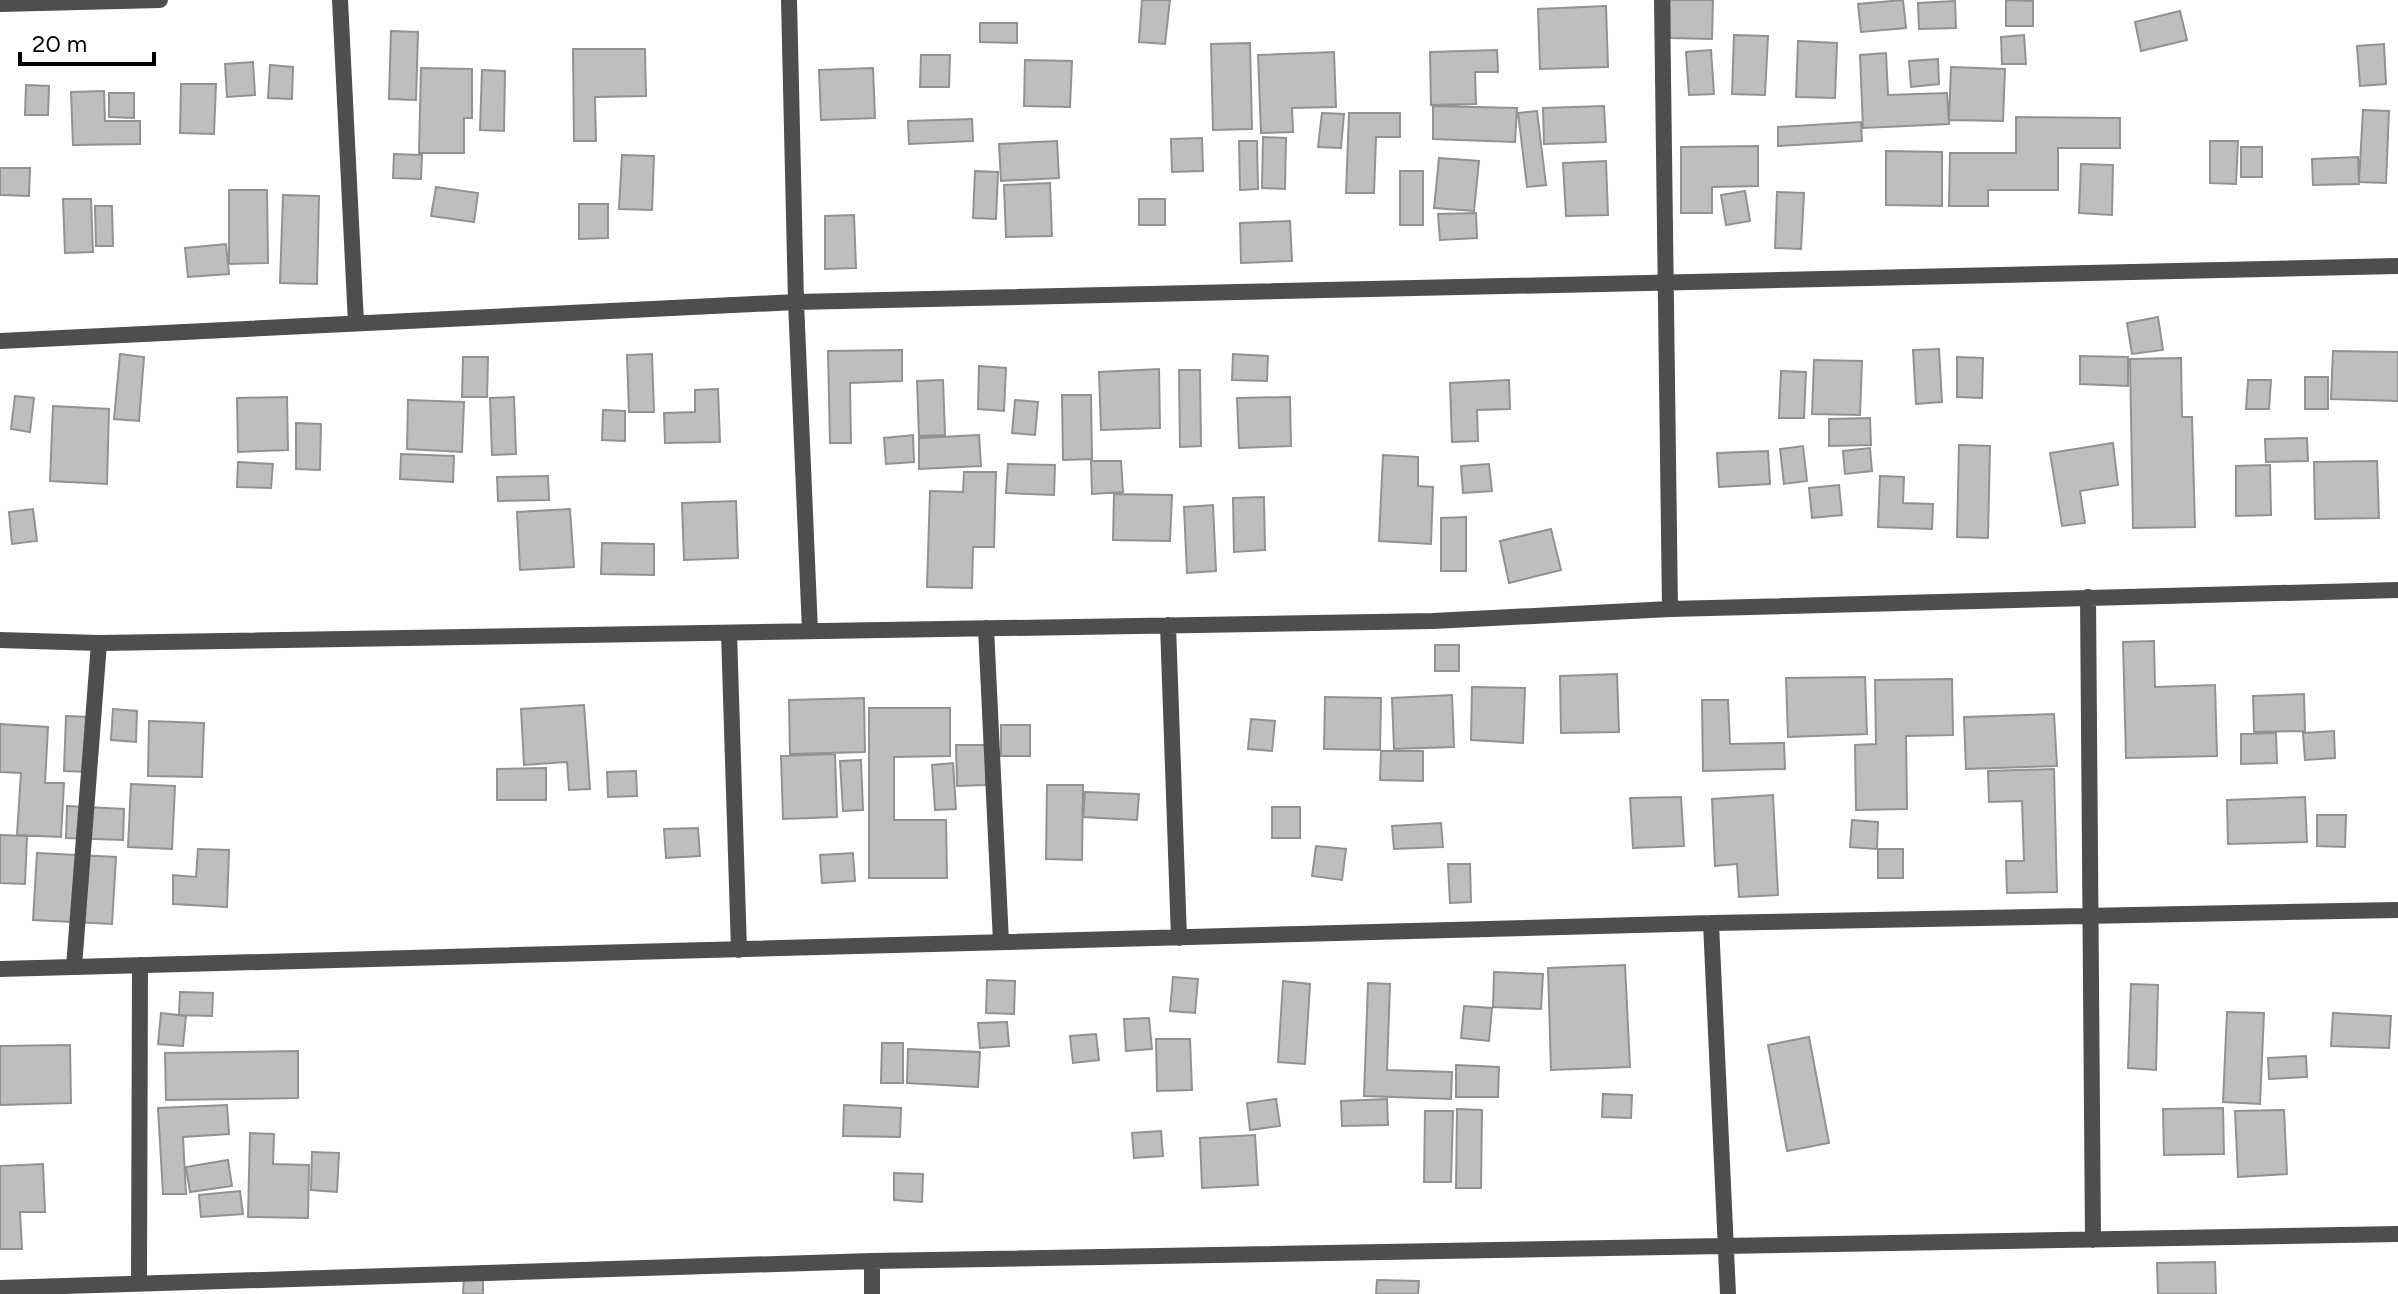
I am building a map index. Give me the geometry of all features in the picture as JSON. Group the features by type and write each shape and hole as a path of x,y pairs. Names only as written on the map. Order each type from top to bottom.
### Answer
{"street":[{"path":"0,4 160,0"},
{"path":"340,0 356,323"},
{"path":"789,0 796,302 810,631"},
{"path":"1662,0 1670,609"},
{"path":"0,341 796,302 2398,266"},
{"path":"0,640 99,643 1433,621 1670,609 2398,590"},
{"path":"2088,597 2093,1240"},
{"path":"1168,625 1179,938"},
{"path":"986,628 1001,942"},
{"path":"729,633 739,950"},
{"path":"74,967 99,643"},
{"path":"0,969 1711,923 2398,910"},
{"path":"1711,923 1728,1294"},
{"path":"139,1284 140,965"},
{"path":"0,1288 139,1284 233,1288 872,1261 2398,1234"},
{"path":"872,1261 872,1294"}],"building":[{"path":"1142,0 1170,0 1165,44 1139,42"},
{"path":"1670,0 1713,0 1712,39 1670,38"},
{"path":"1903,0 1906,28 1861,32 1858,4"},
{"path":"2006,0 2033,1 2033,26 2006,26"},
{"path":"1955,1 1956,28 1919,29 1918,3"},
{"path":"1606,6 1608,67 1540,69 1538,9"},
{"path":"2180,11 2187,40 2141,51 2135,22"},
{"path":"980,23 1017,23 1017,43 980,42"},
{"path":"391,31 418,32 416,100 389,99"},
{"path":"1734,35 1768,36 1765,95 1732,94"},
{"path":"2024,35 2026,64 2002,64 2001,37"},
{"path":"1798,41 1837,43 1835,98 1796,97"},
{"path":"1250,43 1252,129 1213,130 1211,44"},
{"path":"2384,44 2386,84 2360,86 2357,46"},
{"path":"573,49 645,49 646,96 595,97 596,141 574,141"},
{"path":"1497,50 1498,72 1475,72 1476,104 1431,105 1430,52"},
{"path":"1711,50 1714,94 1689,95 1686,52"},
{"path":"1334,52 1336,107 1292,108 1293,132 1261,133 1258,55"},
{"path":"1886,53 1888,95 1947,93 1949,124 1863,128 1860,55"},
{"path":"921,55 950,55 949,87 920,87"},
{"path":"1938,59 1939,84 1911,87 1909,61"},
{"path":"1025,60 1072,61 1070,107 1024,106"},
{"path":"253,62 255,95 227,97 225,64"},
{"path":"270,65 293,67 292,99 268,98"},
{"path":"1951,67 2005,69 2003,121 1949,120"},
{"path":"421,68 472,69 472,118 464,118 464,153 419,153"},
{"path":"873,68 875,118 821,120 819,70"},
{"path":"482,70 505,71 504,131 480,130"},
{"path":"181,84 216,84 214,134 180,133"},
{"path":"26,85 49,86 48,115 25,115"},
{"path":"104,91 105,121 140,121 140,144 73,145 71,92"},
{"path":"109,93 134,93 134,118 109,117"},
{"path":"1433,106 1517,108 1515,142 1433,139"},
{"path":"1604,106 1606,142 1544,144 1543,108"},
{"path":"2363,110 2389,111 2386,183 2359,182"},
{"path":"1537,111 1546,185 1527,187 1518,113"},
{"path":"1322,113 1344,114 1341,148 1318,147"},
{"path":"1349,113 1400,113 1400,137 1376,137 1374,193 1346,193"},
{"path":"2016,117 2120,118 2120,148 2058,148 2058,190 1988,190 1988,206 1949,206 1950,153 2016,153"},
{"path":"972,119 973,141 909,144 908,121"},
{"path":"1861,122 1862,141 1778,146 1778,127"},
{"path":"1263,137 1286,138 1285,189 1262,188"},
{"path":"1202,138 1203,171 1172,172 1171,139"},
{"path":"1057,141 1059,178 1001,181 999,144"},
{"path":"1239,141 1257,141 1258,189 1240,190"},
{"path":"2210,141 2238,141 2236,184 2210,183"},
{"path":"1758,146 1758,186 1712,187 1712,213 1681,213 1681,147"},
{"path":"2241,147 2262,147 2262,177 2241,177"},
{"path":"1886,151 1942,152 1942,206 1886,205"},
{"path":"394,154 422,155 421,179 393,178"},
{"path":"622,155 654,156 652,210 619,209"},
{"path":"2358,157 2359,184 2313,185 2312,159"},
{"path":"1439,158 1479,161 1474,211 1434,208"},
{"path":"1606,161 1608,215 1566,216 1563,163"},
{"path":"2081,164 2113,165 2112,215 2079,213"},
{"path":"0,168 30,168 29,196 0,195"},
{"path":"975,171 998,172 996,219 973,218"},
{"path":"1400,171 1423,171 1423,225 1400,225"},
{"path":"1050,183 1052,236 1006,237 1004,185"},
{"path":"436,187 478,193 474,222 431,216"},
{"path":"229,190 267,190 268,263 229,264"},
{"path":"1745,191 1750,221 1726,225 1721,195"},
{"path":"1777,192 1804,193 1801,249 1775,248"},
{"path":"283,195 319,196 317,284 280,283"},
{"path":"63,199 91,199 93,252 65,253"},
{"path":"1139,199 1165,199 1165,225 1139,225"},
{"path":"579,204 608,204 608,238 579,239"},
{"path":"95,206 112,206 113,246 96,246"},
{"path":"1476,213 1477,238 1440,240 1438,214"},
{"path":"854,215 856,268 825,269 825,216"},
{"path":"1290,221 1292,261 1241,263 1240,223"},
{"path":"226,244 229,274 188,277 185,248"},
{"path":"2158,317 2163,350 2132,354 2127,323"},
{"path":"1939,349 1942,402 1916,404 1913,350"},
{"path":"902,350 902,381 850,383 851,443 830,443 828,351"},
{"path":"2333,351 2398,352 2398,401 2331,399"},
{"path":"120,354 144,357 139,421 114,419"},
{"path":"652,354 654,412 629,412 627,355"},
{"path":"1233,354 1268,356 1267,381 1232,380"},
{"path":"2080,356 2128,357 2128,386 2080,384"},
{"path":"463,357 488,357 487,397 462,397"},
{"path":"1957,357 1983,358 1982,398 1957,397"},
{"path":"2181,358 2182,417 2192,417 2195,527 2133,528 2130,359"},
{"path":"1814,360 1862,361 1860,415 1812,414"},
{"path":"979,366 1006,368 1004,411 978,409"},
{"path":"1159,369 1160,428 1101,430 1099,372"},
{"path":"1179,370 1200,370 1201,446 1180,447"},
{"path":"1781,371 1806,372 1804,418 1779,418"},
{"path":"2305,377 2328,377 2328,409 2305,409"},
{"path":"943,380 945,435 919,436 917,381"},
{"path":"1509,380 1510,409 1477,410 1478,441 1452,442 1450,383"},
{"path":"2248,380 2271,380 2269,409 2246,409"},
{"path":"718,389 720,442 665,443 664,413 695,412 695,390"},
{"path":"1062,395 1091,395 1092,459 1063,460"},
{"path":"15,396 34,398 30,432 11,429"},
{"path":"287,397 288,450 238,452 237,398"},
{"path":"514,397 516,454 492,455 490,398"},
{"path":"1290,397 1291,446 1239,448 1237,398"},
{"path":"408,400 464,402 462,452 407,449"},
{"path":"1015,400 1038,402 1035,435 1012,433"},
{"path":"53,406 109,409 107,484 50,481"},
{"path":"603,410 625,411 625,441 602,440"},
{"path":"1870,418 1871,445 1829,446 1829,419"},
{"path":"296,423 321,424 320,470 296,469"},
{"path":"913,435 914,462 886,464 884,438"},
{"path":"979,435 981,466 919,469 919,438"},
{"path":"2307,438 2308,461 2266,462 2265,439"},
{"path":"2113,443 2118,485 2080,491 2085,523 2062,526 2050,453"},
{"path":"1959,445 1990,446 1988,538 1957,537"},
{"path":"1803,446 1807,481 1784,484 1780,449"},
{"path":"1870,448 1872,471 1845,474 1843,451"},
{"path":"1768,451 1770,484 1719,487 1717,453"},
{"path":"401,454 454,456 453,482 400,479"},
{"path":"1383,455 1418,457 1418,486 1433,487 1431,544 1379,541"},
{"path":"1091,461 1121,461 1123,492 1092,494"},
{"path":"2377,461 2379,518 2315,519 2314,462"},
{"path":"238,462 273,464 271,488 237,487"},
{"path":"1008,464 1055,465 1054,495 1006,493"},
{"path":"1489,464 1492,491 1463,493 1461,466"},
{"path":"2270,465 2271,515 2236,516 2236,466"},
{"path":"964,472 996,472 994,547 973,547 972,588 927,587 930,491 963,492"},
{"path":"548,476 549,500 498,501 497,477"},
{"path":"1880,476 1904,477 1903,503 1933,504 1932,529 1878,527"},
{"path":"1839,485 1842,515 1812,518 1809,488"},
{"path":"1114,494 1172,495 1170,541 1113,540"},
{"path":"1264,497 1265,550 1234,552 1233,498"},
{"path":"736,501 738,558 684,560 682,503"},
{"path":"1213,505 1216,571 1187,573 1184,507"},
{"path":"33,509 37,541 12,544 9,512"},
{"path":"570,509 574,567 520,570 517,512"},
{"path":"1466,517 1466,571 1441,571 1441,518"},
{"path":"1551,529 1561,570 1509,583 1500,541"},
{"path":"602,543 654,544 654,575 601,574"},
{"path":"2154,641 2155,687 2215,685 2217,756 2126,758 2123,642"},
{"path":"1435,645 1459,645 1459,671 1435,671"},
{"path":"1617,674 1619,732 1561,733 1560,676"},
{"path":"1865,677 1867,734 1788,737 1786,678"},
{"path":"1952,679 1953,735 1906,736 1907,809 1856,810 1855,745 1876,744 1875,680"},
{"path":"1472,687 1525,688 1523,743 1471,740"},
{"path":"2304,694 2305,731 2254,732 2253,696"},
{"path":"1452,695 1454,747 1394,749 1392,698"},
{"path":"1325,697 1381,698 1380,750 1324,749"},
{"path":"864,698 865,752 790,754 789,700"},
{"path":"1702,700 1728,700 1730,744 1784,743 1785,769 1703,771"},
{"path":"584,705 590,789 569,790 567,762 524,765 521,709"},
{"path":"869,708 950,708 950,756 894,757 894,820 946,820 947,878 869,878"},
{"path":"113,709 137,711 136,742 111,740"},
{"path":"2054,714 2057,766 1966,769 1964,717"},
{"path":"66,716 90,717 89,772 64,771"},
{"path":"1251,719 1275,721 1272,751 1248,749"},
{"path":"149,721 204,723 202,777 148,776"},
{"path":"0,724 48,727 45,783 64,783 61,837 17,835 21,773 0,772"},
{"path":"1001,725 1030,725 1030,756 1001,756"},
{"path":"2334,731 2335,758 2305,760 2303,733"},
{"path":"2276,733 2277,763 2241,764 2241,734"},
{"path":"956,745 986,745 986,785 957,786"},
{"path":"1381,751 1423,751 1423,781 1380,780"},
{"path":"835,754 837,817 783,819 781,756"},
{"path":"861,760 863,810 843,811 840,761"},
{"path":"953,763 956,809 935,810 932,765"},
{"path":"546,768 546,800 497,800 497,769"},
{"path":"2054,769 2057,892 2007,893 2006,861 2024,861 2022,801 1989,802 1988,771"},
{"path":"636,771 637,796 608,797 607,772"},
{"path":"131,784 175,786 172,849 128,847"},
{"path":"1047,785 1083,785 1082,860 1046,859"},
{"path":"1085,792 1139,794 1137,820 1083,817"},
{"path":"1773,795 1778,895 1739,897 1737,864 1715,866 1712,799"},
{"path":"1681,797 1684,846 1633,848 1630,798"},
{"path":"2305,797 2307,842 2228,844 2227,800"},
{"path":"67,806 124,809 123,840 66,838"},
{"path":"1272,807 1300,807 1300,838 1272,838"},
{"path":"2317,815 2346,815 2345,847 2317,846"},
{"path":"1852,820 1878,822 1877,849 1850,847"},
{"path":"1441,823 1443,847 1394,849 1392,826"},
{"path":"698,828 700,856 666,858 664,829"},
{"path":"0,835 27,836 25,884 0,883"},
{"path":"1316,846 1346,849 1342,880 1312,876"},
{"path":"198,849 229,850 227,907 173,904 173,875 196,877"},
{"path":"1878,849 1903,849 1903,878 1878,878"},
{"path":"37,853 116,857 112,924 33,920"},
{"path":"853,853 855,881 822,883 820,855"},
{"path":"1448,864 1470,864 1471,902 1450,903"},
{"path":"1625,965 1630,1067 1551,1070 1548,968"},
{"path":"1494,972 1543,974 1541,1009 1493,1007"},
{"path":"1173,977 1198,979 1195,1013 1170,1011"},
{"path":"987,980 1015,981 1014,1014 986,1013"},
{"path":"1283,981 1310,984 1305,1064 1278,1062"},
{"path":"1368,983 1390,984 1387,1070 1452,1072 1451,1099 1364,1096"},
{"path":"2131,984 2158,985 2156,1070 2128,1068"},
{"path":"180,992 213,993 212,1016 179,1015"},
{"path":"1464,1006 1492,1008 1489,1041 1461,1038"},
{"path":"2227,1012 2264,1013 2260,1104 2223,1102"},
{"path":"161,1013 186,1016 183,1046 158,1044"},
{"path":"2333,1013 2391,1016 2389,1048 2331,1046"},
{"path":"1149,1018 1152,1049 1126,1051 1124,1019"},
{"path":"1007,1022 1009,1046 980,1048 978,1023"},
{"path":"1096,1034 1099,1060 1073,1063 1070,1036"},
{"path":"1809,1037 1829,1143 1787,1151 1768,1045"},
{"path":"1156,1039 1190,1039 1192,1090 1157,1091"},
{"path":"882,1043 903,1043 903,1083 881,1083"},
{"path":"70,1045 71,1103 0,1105 0,1046"},
{"path":"908,1049 980,1052 978,1087 907,1083"},
{"path":"298,1051 298,1098 166,1100 165,1053"},
{"path":"2306,1056 2307,1077 2269,1079 2268,1058"},
{"path":"1456,1065 1499,1067 1498,1097 1456,1097"},
{"path":"1603,1094 1632,1095 1631,1118 1602,1117"},
{"path":"1276,1099 1280,1126 1250,1130 1247,1103"},
{"path":"1387,1099 1388,1125 1342,1126 1341,1101"},
{"path":"227,1105 229,1134 183,1137 186,1194 163,1194 158,1108"},
{"path":"844,1105 901,1108 900,1137 843,1136"},
{"path":"2223,1108 2224,1154 2164,1155 2163,1109"},
{"path":"1457,1109 1482,1110 1481,1188 1456,1188"},
{"path":"2284,1110 2287,1174 2238,1177 2235,1111"},
{"path":"1425,1111 1453,1111 1451,1182 1424,1182"},
{"path":"1161,1131 1163,1156 1134,1158 1132,1133"},
{"path":"250,1133 274,1134 273,1164 309,1165 308,1218 248,1217"},
{"path":"1255,1135 1258,1185 1202,1188 1200,1138"},
{"path":"312,1152 339,1153 337,1192 311,1190"},
{"path":"228,1160 232,1186 190,1192 186,1167"},
{"path":"43,1164 45,1212 20,1212 22,1249 0,1249 0,1166"},
{"path":"894,1173 923,1174 922,1202 894,1200"},
{"path":"240,1191 243,1214 201,1217 199,1195"},
{"path":"2215,1262 2216,1294 2158,1294 2157,1263"},
{"path":"464,1275 483,1275 483,1294 463,1294"},
{"path":"1377,1280 1419,1281 1418,1294 1376,1294"}]}
